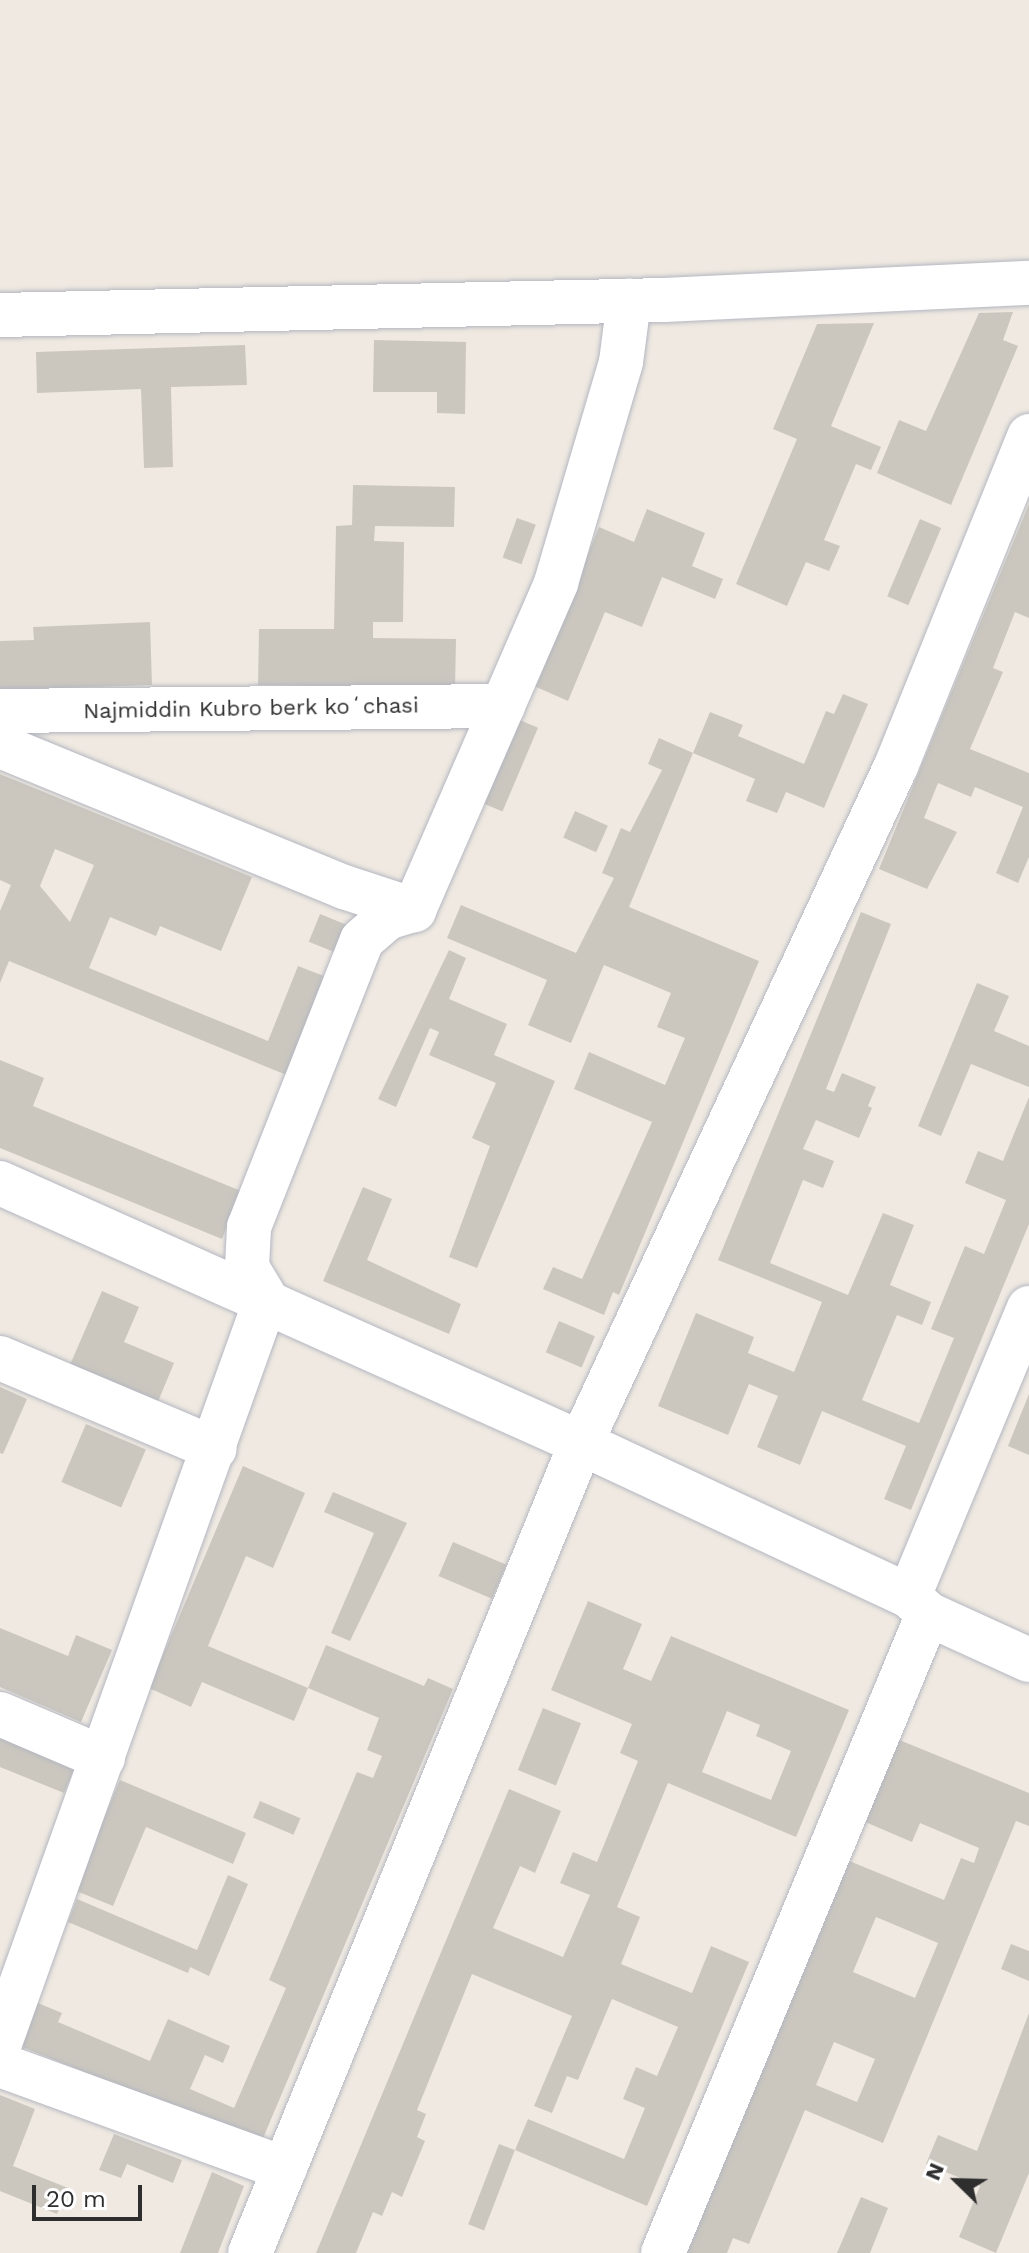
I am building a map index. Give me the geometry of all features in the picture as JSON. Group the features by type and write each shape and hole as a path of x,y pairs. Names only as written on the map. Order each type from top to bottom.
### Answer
{"street":[{"path":"0,315 647,301 1029,283"},
{"path":"0,2043 215,1449 266,1299 247,1267 249,1227 362,940 387,918 414,910 556,583 621,362 647,301"},
{"path":"250,2253 581,1443 896,766 1029,436"},
{"name":"Najmiddin Kubro berk koʻchasi","path":"0,711 503,706"},
{"path":"0,746 344,887 414,910"},
{"path":"0,1183 266,1299 581,1443 1029,1660"},
{"path":"663,2253 918,1605 1029,1308"},
{"path":"0,1358 215,1449"},
{"path":"0,1714 103,1758"},
{"path":"0,2065 285,2169"}],"building":[{"path":"1013,312 1003,340 1018,346 951,505 877,473 899,420 926,431 979,313"},
{"path":"874,323 831,426 881,447 871,470 856,464 824,540 840,546 829,571 806,562 787,606 736,584 797,439 773,429 817,324"},
{"path":"374,340 466,342 465,414 437,413 437,392 373,392"},
{"path":"245,345 247,385 171,387 173,467 144,468 141,389 37,393 36,352"},
{"path":"353,485 455,487 454,527 375,526 374,541 404,542 403,622 373,622 373,638 456,639 455,688 258,685 259,629 334,629 336,526 352,525"},
{"path":"1029,504 1029,618 1015,612 993,668 1003,672 970,749 1029,773 1029,857 1018,883 996,873 1023,807 975,787 971,797 938,783 924,818 957,832 927,889 879,869"},
{"path":"647,509 705,533 692,566 723,579 715,599 662,577 642,627 605,612 568,701 534,686 599,527 634,542"},
{"path":"517,518 536,525 521,564 503,557"},
{"path":"920,519 941,528 908,605 887,596"},
{"path":"150,622 152,685 0,690 0,641 34,640 33,627"},
{"path":"843,694 868,704 824,808 786,792 777,813 746,801 755,779 693,753 710,712 743,725 738,736 804,764 826,711 834,714"},
{"path":"515,718 538,728 502,812 479,802"},
{"path":"659,738 693,753 629,907 759,961 619,1295 613,1292 604,1315 543,1289 553,1267 582,1279 652,1122 574,1089 589,1052 665,1085 685,1038 657,1027 671,993 604,965 571,1043 528,1025 547,980 447,938 461,905 576,953 614,878 602,873 621,828 630,832 662,770 648,764"},
{"path":"0,774 252,877 221,951 160,926 156,936 110,917 89,968 268,1041 298,966 329,978 289,1076 9,961 0,983 0,911 11,885 0,880","holes":["55,849 94,865 70,922 40,886"]},
{"path":"575,811 608,826 596,852 563,837"},
{"path":"861,912 891,924 826,1089 834,1092 842,1073 876,1087 868,1106 872,1108 859,1138 816,1120 803,1149 834,1161 823,1188 803,1180 770,1263 848,1295 883,1213 914,1225 890,1285 931,1302 922,1325 897,1315 862,1400 919,1423 954,1338 931,1329 965,1246 984,1254 1006,1200 965,1183 978,1151 1003,1161 1029,1097 1029,1224 911,1510 884,1499 906,1446 822,1411 800,1465 757,1447 778,1396 749,1384 728,1435 658,1406 696,1313 754,1337 748,1353 794,1372 822,1302 718,1260"},
{"path":"320,914 350,926 338,954 309,942"},
{"path":"449,950 466,958 449,999 507,1024 494,1055 555,1081 477,1268 449,1257 490,1146 472,1138 496,1083 429,1055 439,1032 430,1028 396,1107 378,1099"},
{"path":"977,983 1009,996 994,1031 1029,1046 1029,1087 971,1064 941,1136 918,1126"},
{"path":"0,1060 44,1078 33,1106 241,1191 222,1239 0,1148"},
{"path":"363,1187 392,1199 367,1260 461,1304 449,1334 323,1281"},
{"path":"102,1291 139,1307 124,1342 174,1363 157,1404 69,1367"},
{"path":"559,1321 595,1336 582,1368 546,1352"},
{"path":"0,1387 27,1399 3,1454 0,1453"},
{"path":"1029,1394 1029,1455 1008,1446"},
{"path":"86,1424 146,1449 121,1507 61,1482"},
{"path":"243,1466 305,1493 273,1568 246,1556 208,1646 308,1688 294,1721 202,1682 191,1707 149,1688"},
{"path":"333,1492 407,1523 350,1641 331,1633 374,1533 324,1512"},
{"path":"453,1542 506,1565 492,1599 439,1576"},
{"path":"588,1601 642,1624 623,1669 651,1681 671,1636 849,1710 796,1837 668,1783 617,1907 640,1917 621,1964 692,1993 711,1946 749,1962 647,2206 515,2150 528,2119 624,2159 645,2108 623,2099 636,2067 657,2076 678,2027 612,1999 578,2080 567,2076 552,2113 534,2106 572,2016 472,1974 417,2110 426,2114 417,2137 425,2141 402,2197 392,2192 382,2216 373,2212 356,2253 316,2253 509,1789 561,1811 535,1873 520,1866 493,1928 563,1957 590,1895 560,1883 573,1852 597,1862 638,1761 620,1753 632,1724 551,1690","holes":["727,1711 760,1725 756,1736 791,1751 771,1800 702,1772"]},
{"path":"0,1628 68,1656 76,1635 112,1650 81,1722 0,1687"},
{"path":"326,1645 424,1686 428,1678 453,1689 261,2143 15,2044 33,2001 62,2013 58,2022 150,2061 168,2019 230,2046 223,2063 205,2055 190,2089 234,2108 286,1988 269,1980 357,1772 373,1778 382,1756 367,1750 379,1718 308,1688"},
{"path":"543,1708 581,1723 556,1785 518,1770"},
{"path":"0,1735 75,1767 64,1793 0,1767"},
{"path":"897,1739 1029,1793 1029,1826 1016,1821 883,2143 805,2110 749,2244 733,2238 727,2253 684,2253 847,1860 944,1900 961,1858 974,1863 979,1848 920,1823 912,1842 863,1821","holes":["876,1917 938,1943 915,1998 853,1972","834,2042 875,2059 857,2102 816,2085"]},
{"path":"120,1780 246,1833 233,1864 146,1827 113,1906 74,1890"},
{"path":"260,1801 301,1818 293,1835 253,1818"},
{"path":"228,1875 248,1884 209,1976 190,1967 188,1973 68,1922 77,1899 197,1950"},
{"path":"1011,1944 1029,1951 1029,1981 1001,1969"},
{"path":"1029,2013 1029,2173 996,2253 959,2237 980,2186 926,2164 938,2135 977,2151"},
{"path":"0,2095 35,2109 13,2166 68,2188 57,2214 0,2191"},
{"path":"114,2134 182,2160 173,2183 127,2164 121,2178 99,2170"},
{"path":"499,2144 515,2150 484,2230 468,2224"},
{"path":"212,2172 244,2186 218,2253 180,2253"},
{"path":"861,2197 888,2208 870,2253 837,2253"}]}
